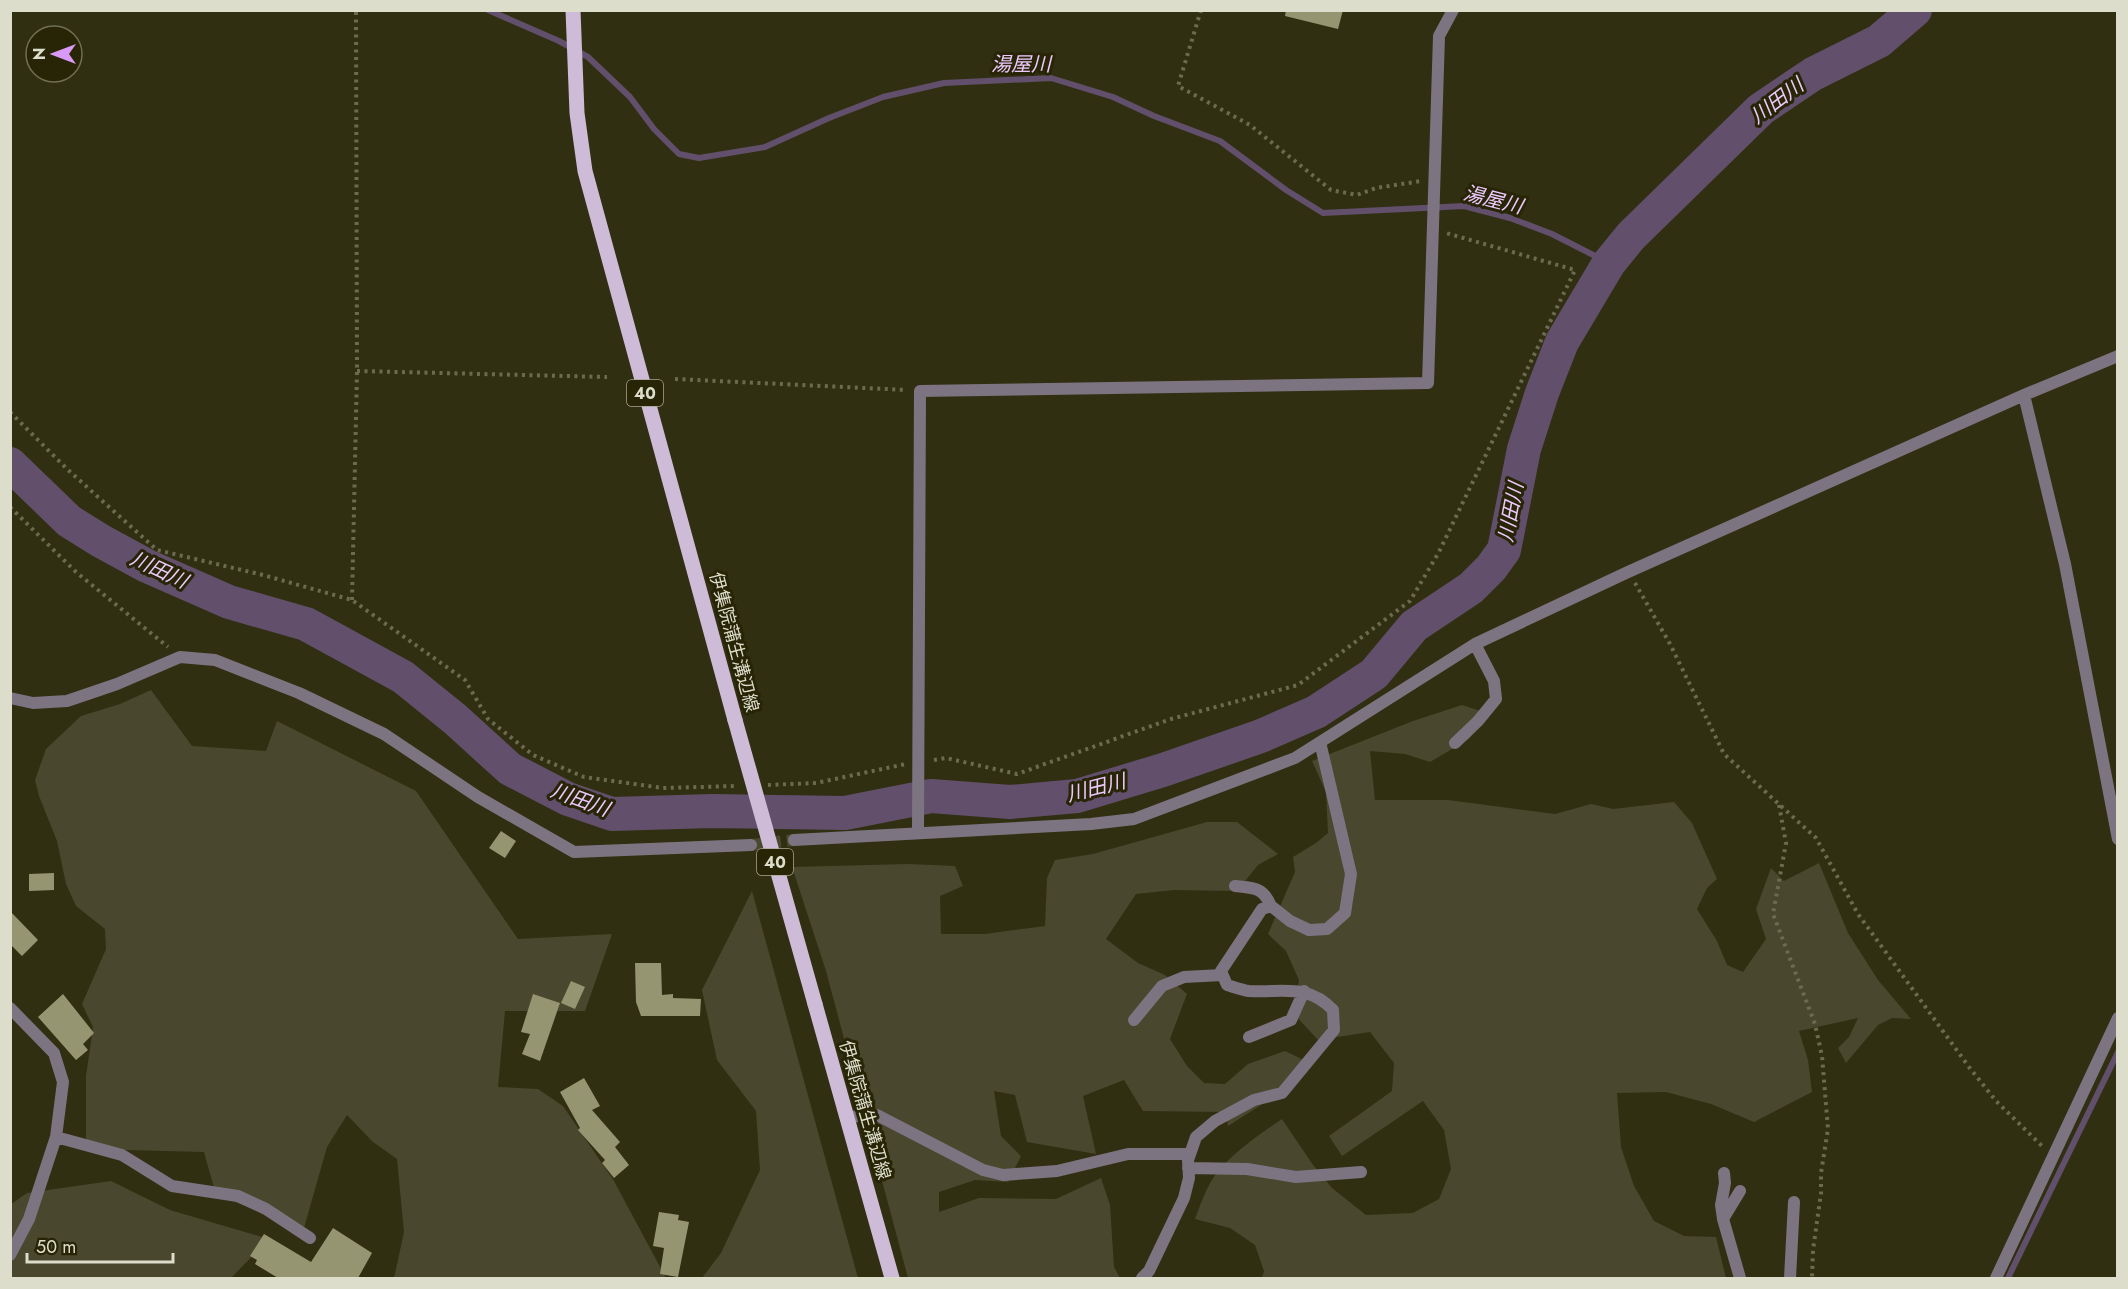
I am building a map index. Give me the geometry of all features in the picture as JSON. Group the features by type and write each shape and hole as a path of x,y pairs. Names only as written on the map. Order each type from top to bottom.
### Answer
{"main road":[{"name":"伊集院蒲生溝辺線","path":"573,10 577,113 596,218 892,1278"}],"street":[{"path":"918,832 920,391 1428,384 1439,36 1453,10"},
{"path":"794,840 1091,824 1134,819 1295,758 1475,644 1628,572 2024,395 2118,356"},
{"path":"2024,395 2065,564 2118,839"},
{"path":"1455,743 1478,721 1496,699 1494,681 1475,644"},
{"path":"10,698 33,703 67,701 117,684 180,657 215,660 299,693 384,735 478,797 574,852 751,845"},
{"path":"1235,886 1255,888 1266,895 1271,906 1290,921 1309,930 1327,929 1345,913 1351,874 1320,742"},
{"path":"1142,1278 1149,1271 1184,1198 1189,1178 1190,1154 1196,1137 1215,1121 1254,1100 1282,1093 1334,1030 1333,1010 1322,998 1304,991 1247,991 1227,985 1221,971 1262,909 1271,906"},
{"path":"1134,1020 1162,986 1184,977 1222,975"},
{"path":"1249,1037 1291,1020 1304,991"},
{"path":"10,1008 54,1053 63,1082 56,1137 29,1219 10,1255"},
{"path":"1996,1278 2118,1018"},
{"path":"847,1117 877,1115 983,1170 1003,1175 1058,1172 1128,1154 1190,1154"},
{"path":"56,1137 122,1155 172,1186 238,1196 266,1209 310,1238"},
{"path":"1188,1168 1247,1169 1296,1177 1362,1172"},
{"path":"1724,1173 1725,1183 1720,1205 1740,1278"},
{"path":"1723,1219 1740,1191"},
{"path":"1790,1278 1794,1203"}],"path":[{"path":"352,600 357,371 356,10"},
{"path":"1201,10 1178,86 1250,125 1331,190 1357,195 1376,188 1435,178"},
{"path":"767,785 816,783 946,758 1017,774 1171,719 1298,685 1410,601 1439,552 1575,270 1433,230"},
{"path":"357,371 607,377"},
{"path":"675,379 920,391"},
{"path":"10,412 68,470 157,550 263,575 352,600 465,680 488,719 533,755 584,777 663,788 744,786"},
{"path":"10,507 76,572 180,657"},
{"path":"1628,572 1670,644 1724,754 1816,838 1858,914 1969,1067 1996,1101 2053,1157"},
{"path":"1779,805 1786,843 1773,914 1815,1024 1822,1056 1828,1130 1821,1173 1812,1278"}],"shaded area":[{"path":"151,690 192,746 266,751 277,721 416,791 518,939 612,934 585,1011 505,1011 498,1087 538,1089 563,1106 614,1181 666,1278 394,1278 404,1232 397,1159 373,1142 347,1115 327,1147 304,1228 216,1195 204,1152 127,1150 86,1144 86,1076 93,1027 82,1004 106,949 105,929 76,906 66,884 57,841 35,780 46,749 81,716 120,704"},
{"path":"1462,705 1490,714 1469,739 1430,762 1405,754 1370,751 1375,800 1448,800 1555,814 1591,804 1613,809 1674,802 1692,823 1717,879 1707,888 1697,909 1717,941 1727,965 1743,972 1766,939 1756,909 1771,868 1784,881 1819,863 1848,933 1878,980 1911,1019 1892,1018 1878,1025 1846,1063 1838,1048 1849,1037 1858,1018 1799,1031 1808,1060 1812,1092 1754,1122 1711,1104 1666,1092 1617,1093 1621,1147 1634,1186 1654,1221 1684,1236 1716,1237 1726,1278 1262,1278 1264,1271 1255,1245 1230,1228 1195,1219 1207,1189 1218,1171 1244,1146 1282,1119 1313,1165 1332,1188 1366,1215 1413,1213 1439,1199 1451,1169 1444,1130 1423,1101 1342,1156 1329,1136 1392,1091 1394,1063 1370,1032 1318,1040 1294,1014 1299,980 1286,951 1268,934 1295,872 1293,857 1328,833 1326,792 1312,761 1413,721"},
{"path":"1207,822 1237,822 1278,854 1258,865 1237,891 1174,890 1136,894 1106,939 1138,963 1165,975 1187,994 1170,1039 1187,1066 1204,1083 1225,1084 1248,1064 1285,1051 1310,1063 1261,1105 1228,1126 1226,1112 1143,1111 1124,1080 1083,1096 1096,1154 1027,1142 1015,1095 994,1091 1001,1136 1021,1156 1008,1182 975,1180 939,1192 939,1212 979,1198 1056,1199 1101,1178 1110,1205 1114,1267 1120,1278 908,1278 826,971 792,867 908,864 955,866 963,886 940,896 941,934 985,934 1045,926 1047,878 1055,860 1093,854"},
{"path":"752,891 858,1278 702,1278 721,1253 760,1170 756,1111 717,1060 702,990"},
{"path":"111,1181 170,1210 269,1239 231,1278 11,1278 10,1205 27,1193"}],"building":[{"path":"1286,10 1343,10 1338,29 1285,16"},
{"path":"501,831 516,841 505,858 489,848"},
{"path":"54,873 54,890 29,891 29,874"},
{"path":"10,911 38,940 22,956 10,944"},
{"path":"635,963 661,963 662,995 673,994 673,998 701,999 700,1016 641,1016 636,1002"},
{"path":"571,981 585,987 575,1009 561,1003"},
{"path":"63,994 94,1033 83,1044 88,1050 76,1060 38,1017"},
{"path":"533,994 560,1003 540,1061 522,1054 530,1034 521,1032"},
{"path":"584,1078 600,1106 592,1110 620,1142 615,1147 629,1165 614,1178 602,1163 605,1160 578,1130 580,1128 560,1092"},
{"path":"659,1212 679,1215 678,1220 689,1222 678,1277 660,1274 664,1248 653,1246"},
{"path":"333,1228 372,1253 358,1278 278,1278 255,1264 257,1260 250,1256 264,1234 311,1262"}],"waterway":[{"name":"湯屋川","path":"488,10 559,41 588,57 630,97 654,129 679,154 699,158 765,147 883,97 944,83 1051,78 1113,97 1154,116 1220,141 1286,190 1323,213 1464,206 1510,218 1552,234 1609,263"},
{"name":"川田川","path":"10,464 69,521 101,541 147,566 229,602 306,624 403,677 455,719 510,769 568,799 612,814 712,811 845,813 931,796 1010,802 1077,796 1163,770 1261,736 1316,712 1374,674 1414,626 1471,588 1491,568 1504,550 1524,449 1542,393 1562,342 1609,263 1631,236 1761,109 1813,74 1879,41 1915,10"},
{"path":"2008,1278 2118,1052"}],"tunnel":[{"path":"751,845 794,840"}]}
